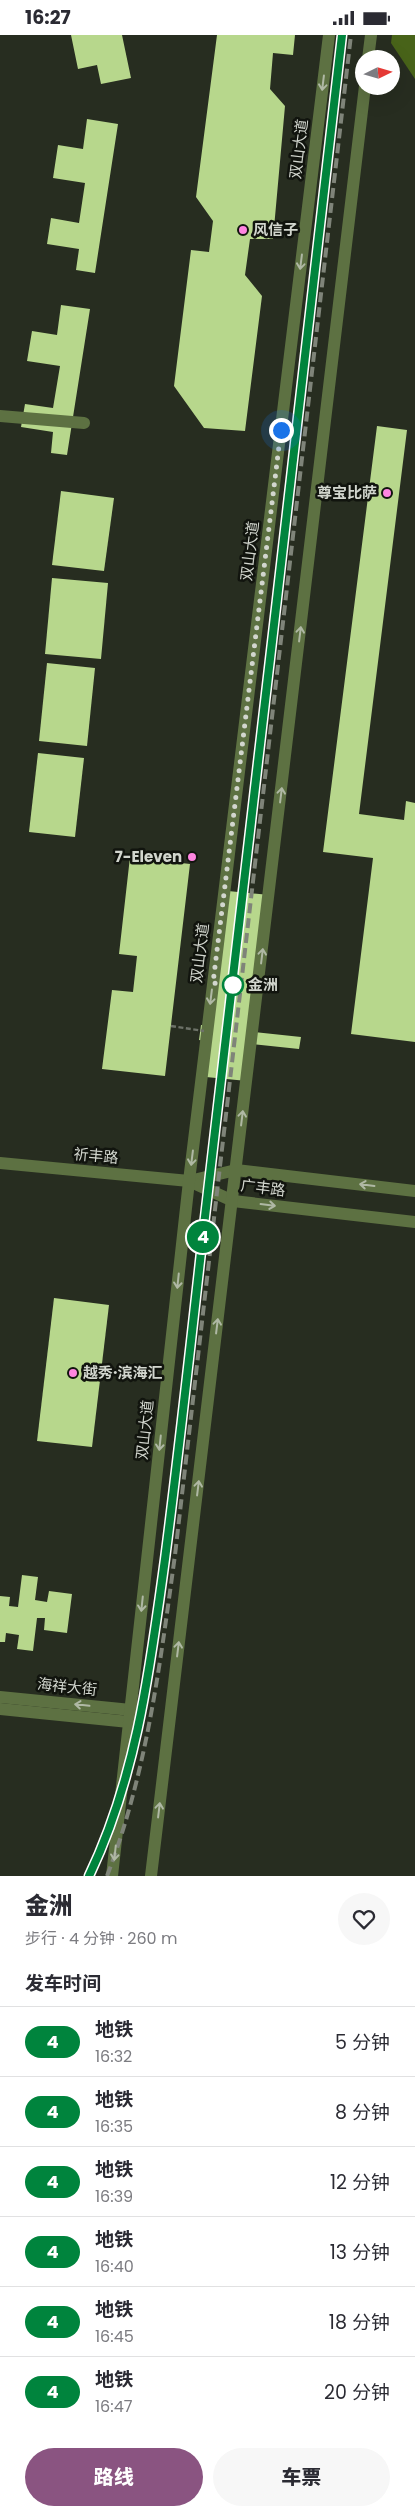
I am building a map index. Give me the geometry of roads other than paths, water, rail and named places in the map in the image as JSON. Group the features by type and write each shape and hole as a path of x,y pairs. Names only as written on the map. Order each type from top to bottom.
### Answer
{"street":[{"name":"双山大道","path":"112,1876 189,1181 329,35"},
{"path":"369,50 371,35"},
{"path":"151,1876 364,95"},
{"path":"0,416 84,423"},
{"name":"祈丰路","path":"0,1163 189,1181"},
{"name":"广丰路","path":"189,1181 236,1170 415,1191"},
{"name":"广丰路","path":"189,1181 233,1201 415,1222"},
{"name":"海祥大街","path":"0,1697 130,1716"},
{"name":"海祥大街","path":"0,1709 130,1716"}],"railway":[{"path":"89,1876 107,1834 122,1791 134,1747 152,1657 187,1374 342,35"},
{"path":"107,1876 121,1837 142,1757 164,1637 175,1555 351,35"}],"metro line":[{"name":"4","path":"89,1876 109,1830 125,1781 134,1750 150,1666 189,1360 274,637 342,35"}],"place":[{"name":"风信子","path":"243,230"},
{"name":"尊宝比萨","path":"387,493"},
{"name":"7-Eleven","path":"192,857"},
{"name":"金洲","path":"233,985"},
{"name":"越秀·滨海汇","path":"73,1373"}]}
